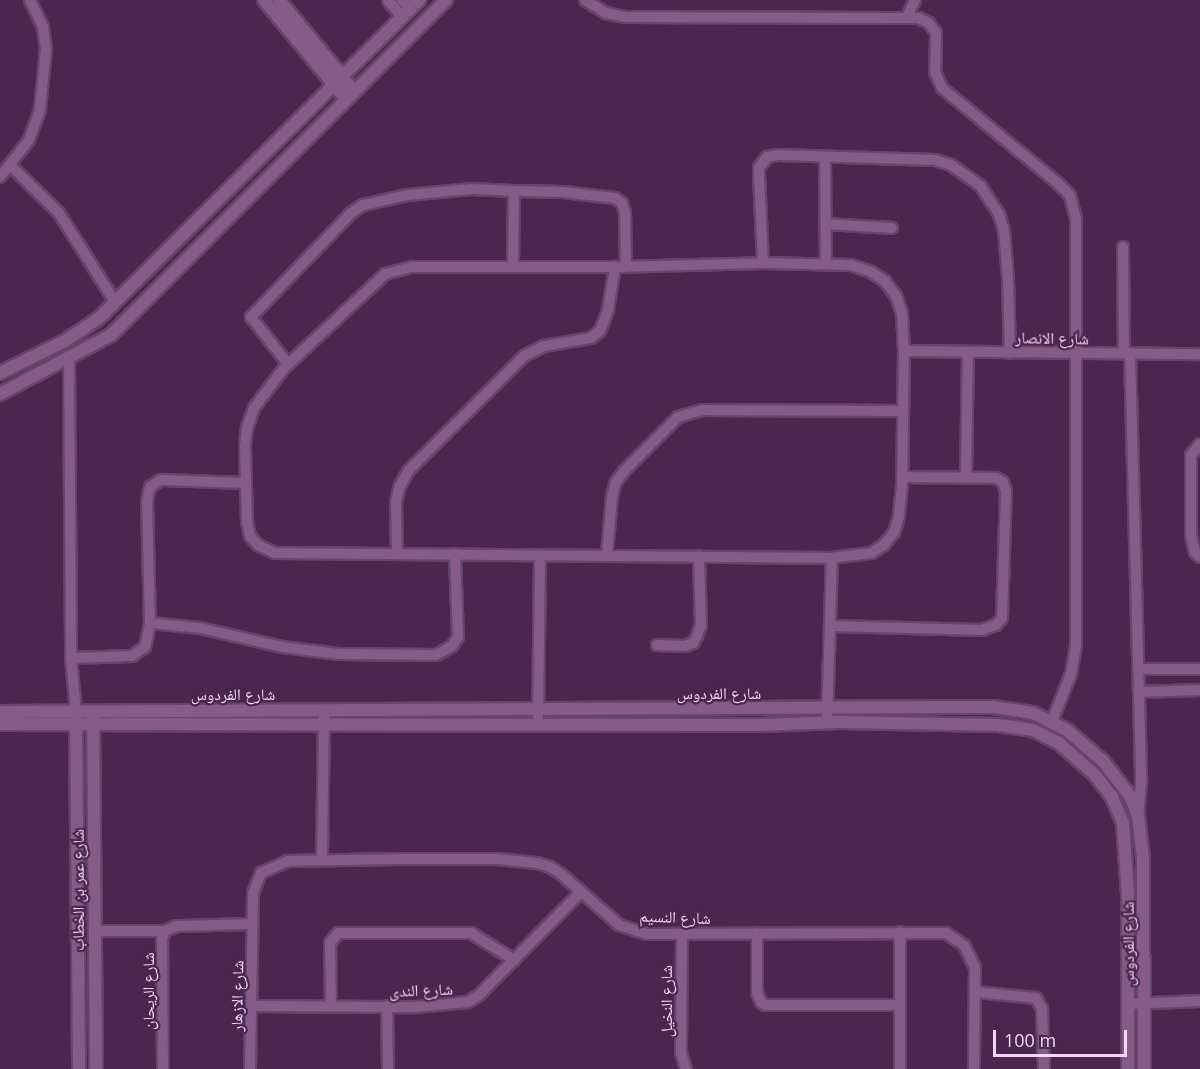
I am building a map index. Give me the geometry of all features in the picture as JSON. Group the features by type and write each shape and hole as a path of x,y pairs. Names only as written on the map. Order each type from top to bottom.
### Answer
{"street":[{"path":"0,177 11,166 29,140 40,109 46,49 43,27 30,0"},
{"path":"264,0 338,80"},
{"path":"279,0 350,95"},
{"path":"0,373 65,341 98,319 338,80 408,6 388,0"},
{"path":"0,394 111,335 446,0"},
{"path":"585,0 606,13 625,17 907,17 924,20 936,33 935,72 942,88 1059,184 1070,196 1076,219 1075,655 1071,674 1052,721"},
{"path":"907,17 915,0"},
{"path":"763,263 759,176 762,161 778,155 935,160 967,173 980,185 999,214 1004,230 1010,353"},
{"path":"825,157 826,264"},
{"path":"11,166 59,213 114,302"},
{"path":"288,364 251,317 351,213 363,205 407,195 472,189 563,192 615,198 622,203 625,212 627,267"},
{"path":"513,191 513,267"},
{"path":"826,224 892,228"},
{"path":"1123,247 1139,669 1141,783 1138,815"},
{"path":"826,264 851,265 871,272 885,281 896,296 902,313 904,351 899,517 894,532 884,545 871,553 831,558 275,553 267,550 250,536 246,522 247,428 264,391 288,364 370,287 394,270 412,267 826,264"},
{"path":"397,554 396,501 400,486 409,470 524,356 543,346 591,338 600,331 608,310 615,267"},
{"name":"شارع الانصار","path":"904,351 1200,354"},
{"path":"966,477 968,353"},
{"path":"69,357 71,658 76,718"},
{"path":"607,555 612,496 616,482 665,428 688,412 902,411"},
{"path":"1200,444 1191,455 1192,544 1200,557"},
{"path":"831,626 982,630 996,625 1002,618 1006,491 1003,482 996,478 902,477"},
{"path":"71,658 123,657 140,653 148,641 150,623 147,501 150,487 161,480 246,483"},
{"path":"150,623 200,628 282,647 339,654 436,655 452,646 458,637 455,554"},
{"path":"538,723 540,555"},
{"path":"657,645 685,646 693,643 697,636 701,625 699,556"},
{"path":"827,723 831,558"},
{"path":"1139,669 1200,669"},
{"path":"1139,692 1200,690"},
{"name":"شارع الفردوس","path":"93,718 243,711 993,707 1033,713 1052,721 1086,745 1103,761 1130,796 1138,815 1143,858 1144,1069"},
{"path":"243,711 243,724"},
{"path":"322,860 324,711"},
{"name":"شارع الفردوس","path":"0,712 76,718 243,724 968,724 1018,727 1048,736 1083,763 1112,797 1120,810 1125,829 1128,894 1128,1069"},
{"name":"شارع الفردوس","path":"0,724 76,718"},
{"name":"شارع عمر بن الخطاب","path":"76,718 80,1069"},
{"name":"شارع عمر بن الخطاب","path":"93,718 96,1069"},
{"name":"شارع النسيم","path":"253,924 253,892 261,873 288,861 518,860 550,867 581,892 606,917 633,931 946,933 957,938 971,955 975,968 974,1069"},
{"name":"شارع الندى","path":"253,1006 452,1005 468,1002 479,995 581,892"},
{"name":"شارع الريحان","path":"163,1069 162,938 165,931 176,926 253,924"},
{"name":"شارع الازهار","path":"250,1069 253,924"},
{"path":"95,931 165,931"},
{"path":"331,1005 330,943 338,933 471,933 514,960"},
{"name":"شارع النخيل","path":"682,933 681,1053 686,1069"},
{"path":"757,933 757,992 761,1002 765,1005 900,1005"},
{"path":"900,933 900,1069"},
{"path":"976,992 1036,998 1042,1009 1044,1069"},
{"path":"1128,1004 1200,1001"},
{"path":"387,1006 388,1069"},
{"path":"79,1047 96,1046"}]}
